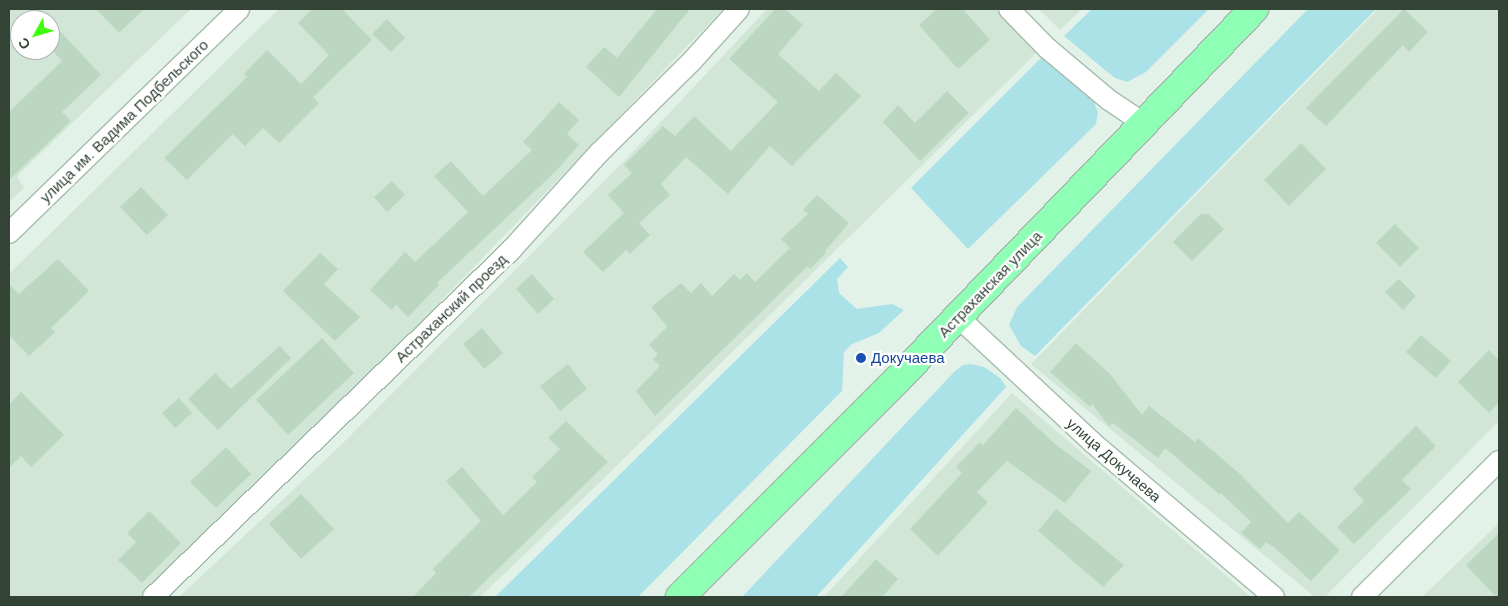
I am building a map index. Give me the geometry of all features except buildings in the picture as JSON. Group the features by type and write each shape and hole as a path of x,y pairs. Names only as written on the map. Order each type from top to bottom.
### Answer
{"main road":[{"name":"Астраханская улица","path":"680,597 958,317 1254,9"}],"street":[{"name":"улица им. Вадима Подбельского","path":"9,233 240,9"},
{"name":"Астраханский проезд","path":"153,597 511,250 599,153 692,61 739,9"},
{"path":"1009,9 1047,48 1109,100 1145,124"},
{"name":"улица Докучаева","path":"958,317 1092,442 1274,597"},
{"path":"1362,597 1499,461"}],"shaded area":[{"path":"9,9 191,9 17,176 24,188 9,202"},
{"path":"279,9 723,9 357,388 140,597 9,597 9,274"},
{"path":"767,9 996,9 1038,51 593,489 480,597 179,597 341,445 624,161"},
{"path":"1039,9 1082,9 1060,30"},
{"path":"1092,9 1209,9 1146,72 1127,82 1115,78 1064,36"},
{"path":"1308,9 1376,9 1035,356 1021,346 1009,325 1017,307"},
{"path":"1378,9 1499,9 1499,421 1325,597 1315,597 1031,364"},
{"path":"1042,57 1091,95 1098,112 1096,124 968,249 911,188"},
{"path":"840,258 848,267 837,279 839,293 857,309 892,304 904,310 879,333 852,344 844,352 842,391 638,597 495,597"},
{"path":"971,364 984,367 1000,378 1006,387 816,597 742,597 955,371 963,365"},
{"path":"1012,393 1251,597 824,597"},
{"path":"1499,523 1499,597 1422,597"}],"place":[{"name":"Докучаева","path":"861,358"}]}
